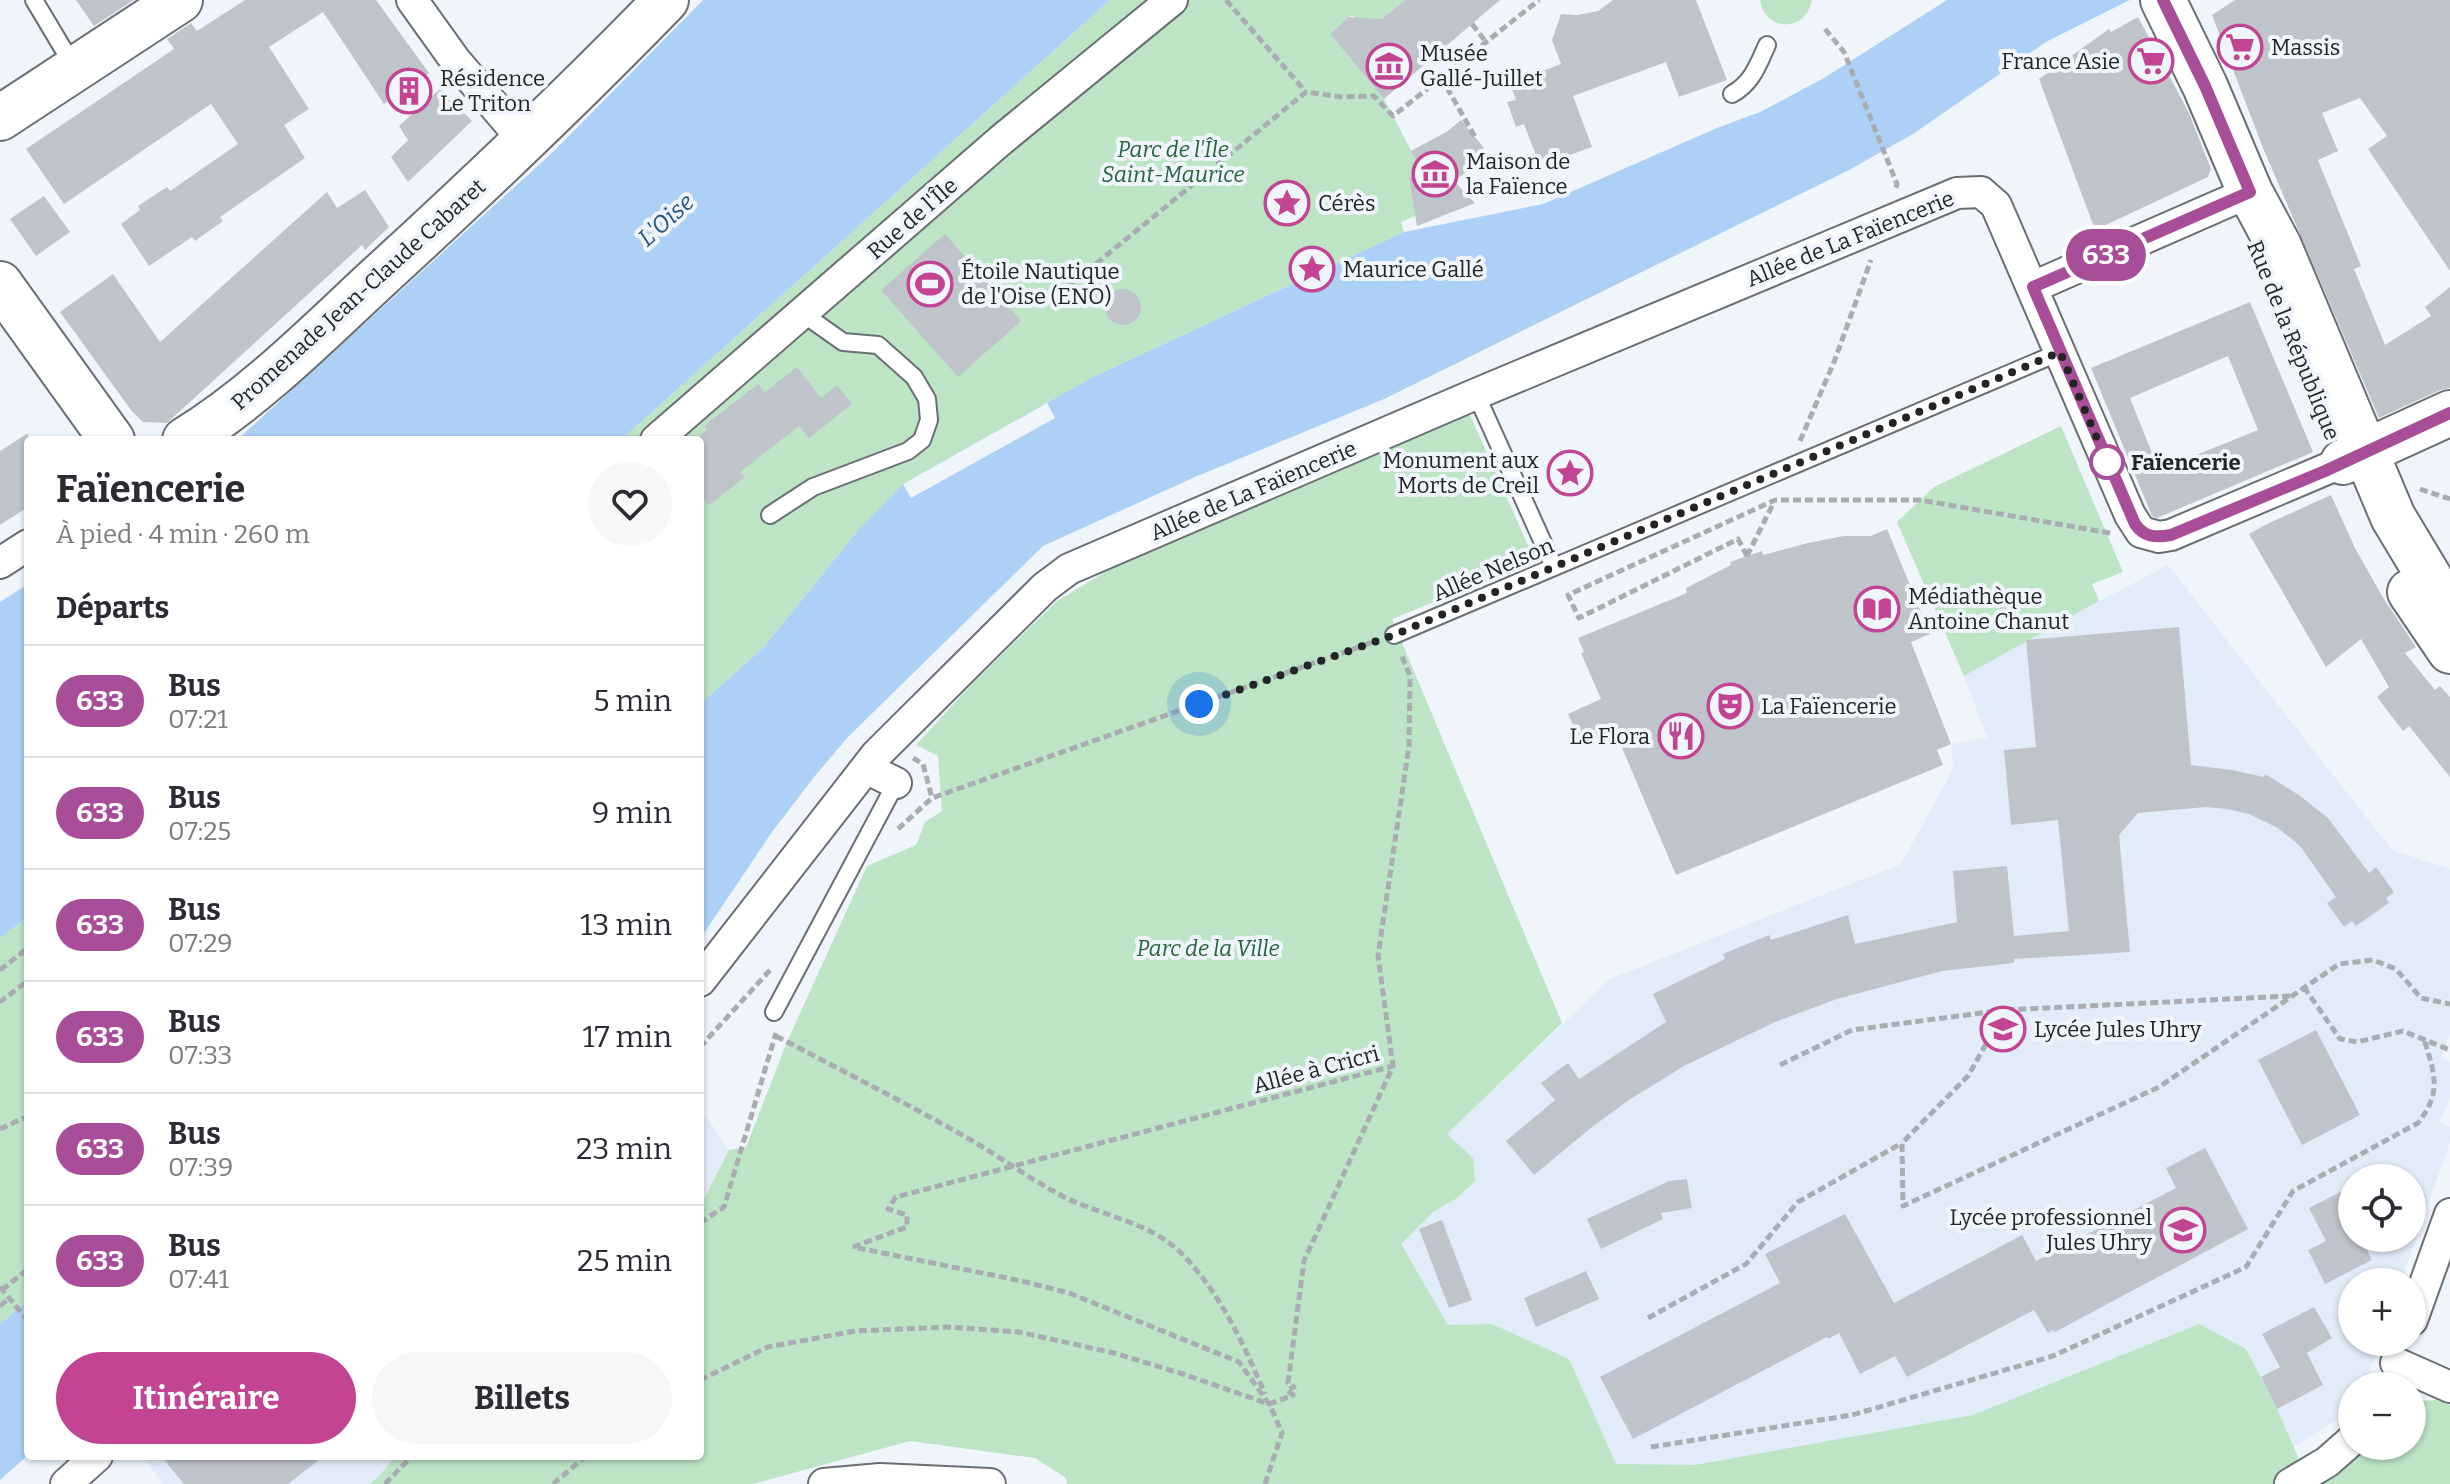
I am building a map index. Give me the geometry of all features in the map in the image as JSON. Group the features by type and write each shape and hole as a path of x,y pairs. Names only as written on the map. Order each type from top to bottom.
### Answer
{"street":[{"path":"0,118 180,0"},
{"path":"412,0 455,60 525,142"},
{"name":"Promenade Jean-Claude Cabaret","path":"191,436 231,410 296,354 525,142 666,0"},
{"name":"Rue de l'Île","path":"661,436 1001,140 1172,0"},
{"name":"Rue de la République","path":"2173,3 2250,192 2255,251 2354,458 2393,564 2450,651"},
{"name":"Allée de La Faïencerie","path":"704,976 887,743 1045,587 1069,569 1476,394 1957,193 1981,192 1996,205 2130,515 2141,532"},
{"path":"2033,287 2250,192"},
{"path":"0,284 109,436"},
{"path":"2141,532 2159,537 2171,535 2354,458 2450,413"},
{"name":"Rue de la République","path":"2354,458 2450,612"},
{"path":"0,563 24,548"},
{"path":"866,768 896,783"},
{"path":"2426,1281 2450,1214"},
{"path":"2396,1364 2450,1387"},
{"path":"2290,1484 2338,1452"},
{"path":"66,1484 93,1460"},
{"path":"824,1484 880,1479 990,1484"}],"lane":[{"path":"34,0 75,69"},
{"path":"1732,94 1753,76 1767,45"},
{"path":"770,515 813,487 908,451 922,440 929,420 927,399 914,377 878,345 843,342 802,313"},
{"name":"Allée Nelson","path":"1394,635 2060,352"},
{"path":"1476,394 1554,567"},
{"path":"774,1012 896,783"}],"path":[{"path":"1226,0 1306,92 1341,97 1374,96 1393,116 1539,0"},
{"path":"1472,24 1486,42"},
{"path":"1825,29 1844,52 1897,184"},
{"path":"1441,77 1475,137"},
{"path":"1059,294 1306,92"},
{"path":"1887,221 1834,362 1775,500 1747,556 1738,539 1579,618 1568,595 1775,500 1920,500 2107,533 2141,532"},
{"path":"932,798 1394,635"},
{"name":"Allée à Cricri","path":"1269,1404 1239,1362 1069,1293 853,1247 907,1227 907,1215 888,1209 896,1197 1393,1066 1378,956 1409,746 1410,690 1410,676 1394,635"},
{"path":"0,970 24,951"},
{"path":"1902,1143 1903,1206 2159,1087 2339,964 2373,960 2396,969 2421,998 2450,1004"},
{"path":"704,1043 773,967"},
{"path":"0,1001 24,984"},
{"path":"2304,987 2340,1039 2357,1042 2403,1031 2450,1050"},
{"path":"1780,1065 1852,1030 2005,1010 2290,996"},
{"path":"1648,1318 1746,1264 1798,1202 1902,1143 1968,1076 2005,1010"},
{"path":"704,1220 724,1207 776,1036 774,1012"},
{"path":"776,1036 966,1137 1060,1195 1171,1244 1220,1300 1246,1348 1282,1433 1265,1484"},
{"path":"1651,1447 1852,1415 2053,1356 2246,1267 2293,1191 2418,1123 2432,1105 2435,1073 2424,1039"},
{"path":"704,1378 768,1347 855,1331 948,1327 1019,1332 1114,1353 1269,1404 1293,1395 1287,1390 1294,1387 1288,1383 1304,1261 1393,1066"},
{"path":"0,1129 24,1118"},
{"path":"24,1272 1,1288 24,1316"},
{"path":"0,1306 9,1298"},
{"path":"385,1484 408,1460"},
{"path":"553,1484 581,1460"}],"shaded area":[{"name":"Lycée Jules Uhry","path":"2168,565 2392,850 2450,869 2450,1035 2441,1057 2450,1062 2450,1098 2440,1122 2450,1127 2450,1142 2426,1211 2426,1164 2338,1164 2338,1252 2412,1252 2406,1268 2338,1268 2338,1356 2375,1356 2370,1372 2338,1372 2338,1419 2268,1463 2170,1484 1395,1484 1331,1244 1610,979 1901,864 1953,769 1951,744 1987,738 1964,676"},
{"path":"704,1113 729,1150 704,1199"},
{"path":"144,1460 395,1460 373,1484 164,1484"}],"green space":[{"name":"Parc de l'Île Saint-Maurice","path":"1110,0 1405,0 1379,22 1358,21 1352,15 1330,34 1384,99 1422,171 1409,177 1410,186 1433,192 1441,205 1401,222 1404,232 1093,377 1047,403 855,534 763,648 704,700 704,436 625,436"},
{"path":"1760,0 1812,0 1802,18 1786,24 1769,18"},
{"name":"Parc de la Ville","path":"1470,415 1535,561 1392,619 1562,1023 1447,1134 1473,1158 1475,1181 1457,1198 1433,1212 1401,1244 1448,1325 1492,1324 1569,1359 1616,1464 1695,1465 1973,1415 2199,1324 2246,1349 2306,1475 2338,1455 2338,1460 2426,1460 2426,1400 2437,1400 2450,1405 2450,1484 1067,1484 1066,1478 1035,1458 910,1441 753,1484 371,1484 393,1460 704,1460 704,1199 729,1150 746,1147 787,1042 867,866 916,845 925,822 942,811 938,756 916,745 974,682 1057,601 1130,557 1309,473"},
{"path":"2061,426 2123,572 2092,584 2099,601 1964,676 1897,522 1934,487"},
{"path":"24,920 24,1303 0,1324 0,938"}],"water":[{"name":"L'Oise","path":"703,0 1110,0 625,436 241,436 554,151"},
{"path":"1947,0 2130,0 2046,42 1913,134 1849,170 1384,399 1195,477 1043,546 848,737 772,832 704,933 704,700 763,648 855,534 903,484 1093,377 1404,232 1543,204 1760,112 1824,78"},
{"path":"24,587 24,920 0,938 0,602"},
{"path":"24,1303 24,1459 0,1480 0,1324"}],"pier":[{"path":"1047,403 1055,418 911,498 903,484"}],"building":[{"path":"76,0 134,0 94,26"},
{"path":"245,0 376,0 429,73 384,104 323,12 269,47 309,109 284,125 305,158 220,217 223,221 195,241 192,237 149,266 121,224 140,210 138,206 167,187 170,191 238,144 211,104 64,204 26,149 174,49 167,39 191,23 197,31"},
{"name":"Musée Gallé-Juillet","path":"1405,0 1500,0 1384,99 1330,34 1349,17 1382,19"},
{"path":"1613,0 1696,0 1727,80 1679,97 1666,62 1573,96 1592,147 1540,166 1524,124 1516,127 1507,102 1516,100 1510,84 1561,64 1552,40 1561,14 1598,11"},
{"path":"2235,0 2450,0 2450,271 2368,149 2387,136 2360,98 2322,113 2338,151 2318,160 2361,266 2354,269 2385,345 2431,316 2425,307 2450,287 2450,388 2379,418 2263,148 2212,15"},
{"path":"2138,17 2189,113 2211,169 2208,177 2095,230 2039,79 2109,29 2111,32"},
{"path":"440,89 472,121 408,182 391,157 408,140 399,126"},
{"name":"Maison de la Faïence","path":"1461,120 1484,148 1480,166 1453,180 1475,203 1417,226 1409,177 1422,171 1411,151 1448,131"},
{"path":"365,190 389,227 365,250 362,245 167,423 143,422 131,410 60,312 113,274 160,342 327,192 337,208"},
{"path":"44,196 70,232 36,256 10,219"},
{"path":"945,234 1021,321 958,377 881,290"},
{"path":"1123,289 1136,294 1141,307 1136,320 1123,325 1110,320 1105,307 1110,294"},
{"path":"2250,302 2313,452 2157,518 2152,516 2091,368","holes":["2228,356 2258,430 2159,470 2130,398"]},
{"path":"797,367 821,398 837,385 852,404 809,438 799,426 740,472 745,477 709,505 704,498 704,436 700,436 707,430 704,426 758,384 765,392"},
{"path":"28,433 24,436 24,510 0,525 0,451"},
{"path":"2331,495 2355,548 2416,647 2405,653 2435,690 2440,686 2450,697 2450,777 2409,726 2403,731 2377,697 2389,687 2361,639 2326,667 2249,534"},
{"name":"La Faïencerie","path":"1887,529 1930,634 1911,642 1951,744 1937,750 1943,765 1676,875 1614,729 1581,743 1568,714 1601,699 1581,653 1584,652 1578,638 1687,593 1686,588 1731,565 1730,562 1762,551 1763,555 1844,536 1871,536"},
{"path":"2179,627 2191,765 2264,777 2265,774 2299,795 2328,818 2369,873 2376,867 2394,892 2386,898 2389,903 2356,926 2352,921 2344,927 2327,903 2336,897 2300,846 2278,828 2249,814 2227,809 2206,807 2138,813 2119,835 2130,952 2014,959 2014,963 1942,971 1837,999 1775,1022 1684,1066 1629,1100 1534,1175 1506,1141 1555,1100 1541,1083 1568,1063 1579,1079 1666,1022 1653,994 1725,959 1723,954 1769,935 1771,940 1848,915 1855,944 1957,922 1953,871 2007,866 2014,936 2069,931 2058,820 2011,825 2004,750 2036,747 2026,640"},
{"path":"2316,1030 2360,1115 2302,1145 2258,1060"},
{"path":"2205,1148 2248,1229 2055,1332 2048,1333 2034,1310 1907,1377 1895,1356 1860,1374 1839,1333 1633,1439 1600,1377 1780,1283 1765,1254 1845,1214 1894,1303 2022,1235 2036,1261 2176,1188 2166,1168"},
{"path":"1687,1179 1692,1208 1661,1213 1663,1219 1601,1249 1587,1219 1669,1181"},
{"path":"2338,1193 2338,1252 2368,1252 2372,1260 2356,1268 2338,1268 2338,1277 2325,1284 2308,1250 2326,1241 2309,1208"},
{"path":"1442,1220 1472,1300 1449,1308 1419,1229"},
{"path":"1586,1271 1599,1299 1536,1327 1524,1298"},
{"path":"2314,1307 2332,1338 2307,1353 2323,1385 2277,1409 2261,1377 2280,1367 2262,1334"},
{"path":"164,1460 319,1460 288,1484 184,1484"}],"bus line":[{"name":"633","path":"2163,0 2205,86 2250,192 2033,287 2135,524 2148,535 2171,535 2325,471 2450,413"}],"place":[{"name":"Massis","path":"2240,47"},
{"name":"France Asie","path":"2151,61"},
{"name":"Musée Gallé-Juillet","path":"1389,66"},
{"name":"Résidence Le Triton","path":"409,91"},
{"name":"Maison de la Faïence","path":"1435,174"},
{"name":"Cérès","path":"1287,203"},
{"name":"Maurice Gallé","path":"1312,269"},
{"name":"Étoile Nautique de l'Oise (ENO)","path":"930,284"},
{"name":"Faïencerie","path":"2107,462"},
{"name":"Monument aux Morts de Creil","path":"1570,473"},
{"name":"Médiathèque Antoine Chanut","path":"1877,609"},
{"name":"La Faïencerie","path":"1730,706"},
{"name":"Le Flora","path":"1681,736"},
{"name":"Lycée Jules Uhry","path":"2003,1029"},
{"name":"Lycée professionnel Jules Uhry","path":"2183,1230"}],"route":[{"path":"1199,704 1394,635 2060,352 2107,462"}]}
